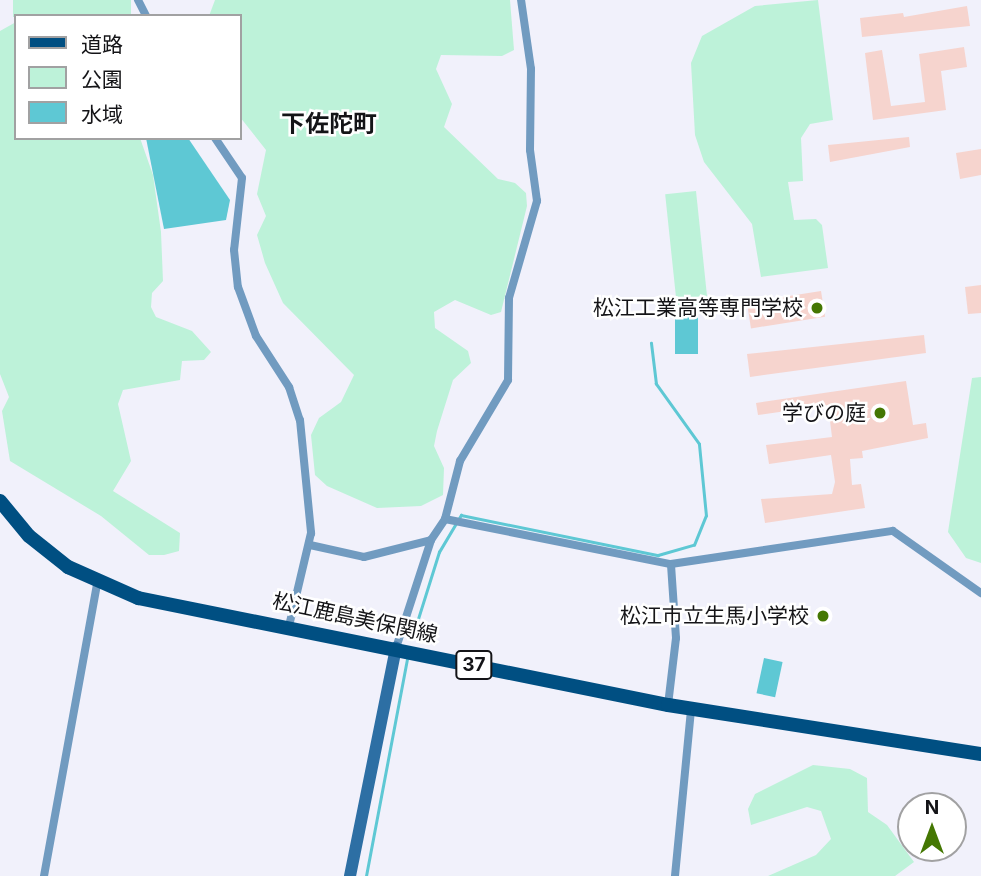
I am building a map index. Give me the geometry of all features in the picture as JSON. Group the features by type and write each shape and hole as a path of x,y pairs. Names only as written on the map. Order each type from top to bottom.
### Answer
{"main road":[{"name":"松江鹿島美保関線","path":"0,501 29,536 97,584 138,598 289,626 668,705 981,754"}],"street":[{"path":"350,876 396,648 431,540 444,519 460,461 508,380 509,298 537,201 530,150 531,69 521,0"},
{"path":"216,140 242,178 234,250 238,287 256,336 289,387 300,420 310,545 289,626"},
{"path":"444,519 671,564 893,531 981,593"},
{"path":"310,545 364,557 431,540"},
{"path":"668,705 676,638 671,564"},
{"path":"44,876 97,584"},
{"path":"675,876 691,709"}],"green space":[{"path":"13,0 131,0 131,14 14,14 13,17"},
{"path":"215,0 510,0 514,50 502,56 441,55 436,69 452,104 444,127 498,179 515,183 526,193 527,206 501,312 491,315 455,300 434,312 435,328 468,351 471,363 453,380 437,431 434,446 444,468 443,495 421,506 377,508 327,486 315,475 311,435 319,418 341,402 354,375 283,303 265,263 257,235 266,216 257,194 266,150 242,120 242,14 210,14"},
{"path":"818,0 833,120 810,124 801,138 803,181 788,182 794,220 816,219 822,225 828,268 761,277 752,224 704,162 695,135 691,63 702,36 755,6"},
{"path":"14,23 14,140 141,140 153,175 161,232 163,281 152,293 151,307 156,317 192,331 211,352 204,360 182,361 180,380 123,390 118,404 131,461 113,491 180,533 179,551 149,555 101,516 10,461 2,411 9,397 0,374 0,31"},
{"path":"696,191 708,304 677,308 665,194"},
{"path":"981,377 981,563 966,558 948,532 972,378"},
{"path":"813,765 850,769 867,778 868,812 887,825 897,839 897,862 914,862 895,876 768,876 816,855 831,839 821,811 807,807 751,825 748,809 755,794"}],"water":[{"path":"146,140 189,140 230,200 226,220 164,229"},
{"path":"675,317 698,317 698,354 675,354"},
{"path":"764,658 783,662 775,697 757,693"}],"building":[{"path":"967,6 970,26 862,37 860,18 903,13 904,17"},
{"path":"964,47 967,67 941,71 946,110 873,120 865,53 882,50 891,106 925,102 919,54"},
{"path":"909,137 910,147 830,162 828,145"},
{"path":"981,149 981,175 960,179 956,153"},
{"path":"981,285 981,313 968,314 965,287"},
{"path":"821,291 825,317 751,328 747,303"},
{"path":"924,335 926,353 750,377 747,354"},
{"name":"松江工業高等専門学校","path":"906,381 913,425 926,423 928,438 862,451 863,458 850,459 852,485 861,484 865,508 765,523 761,499 832,494 835,482 831,455 769,464 766,445 832,437 828,405 758,415 756,403"}],"waterway":[{"path":"412,638 439,552 461,515 658,555 694,545 706,516 699,444 656,384 651,343"},
{"path":"366,876 407,658"}],"place":[{"name":"松江工業高等専門学校","path":"817,308"},
{"name":"学びの庭","path":"880,413"},
{"name":"松江市立生馬小学校","path":"823,616"}],"district":[{"name":"下佐陀町","path":"329,124"}]}
